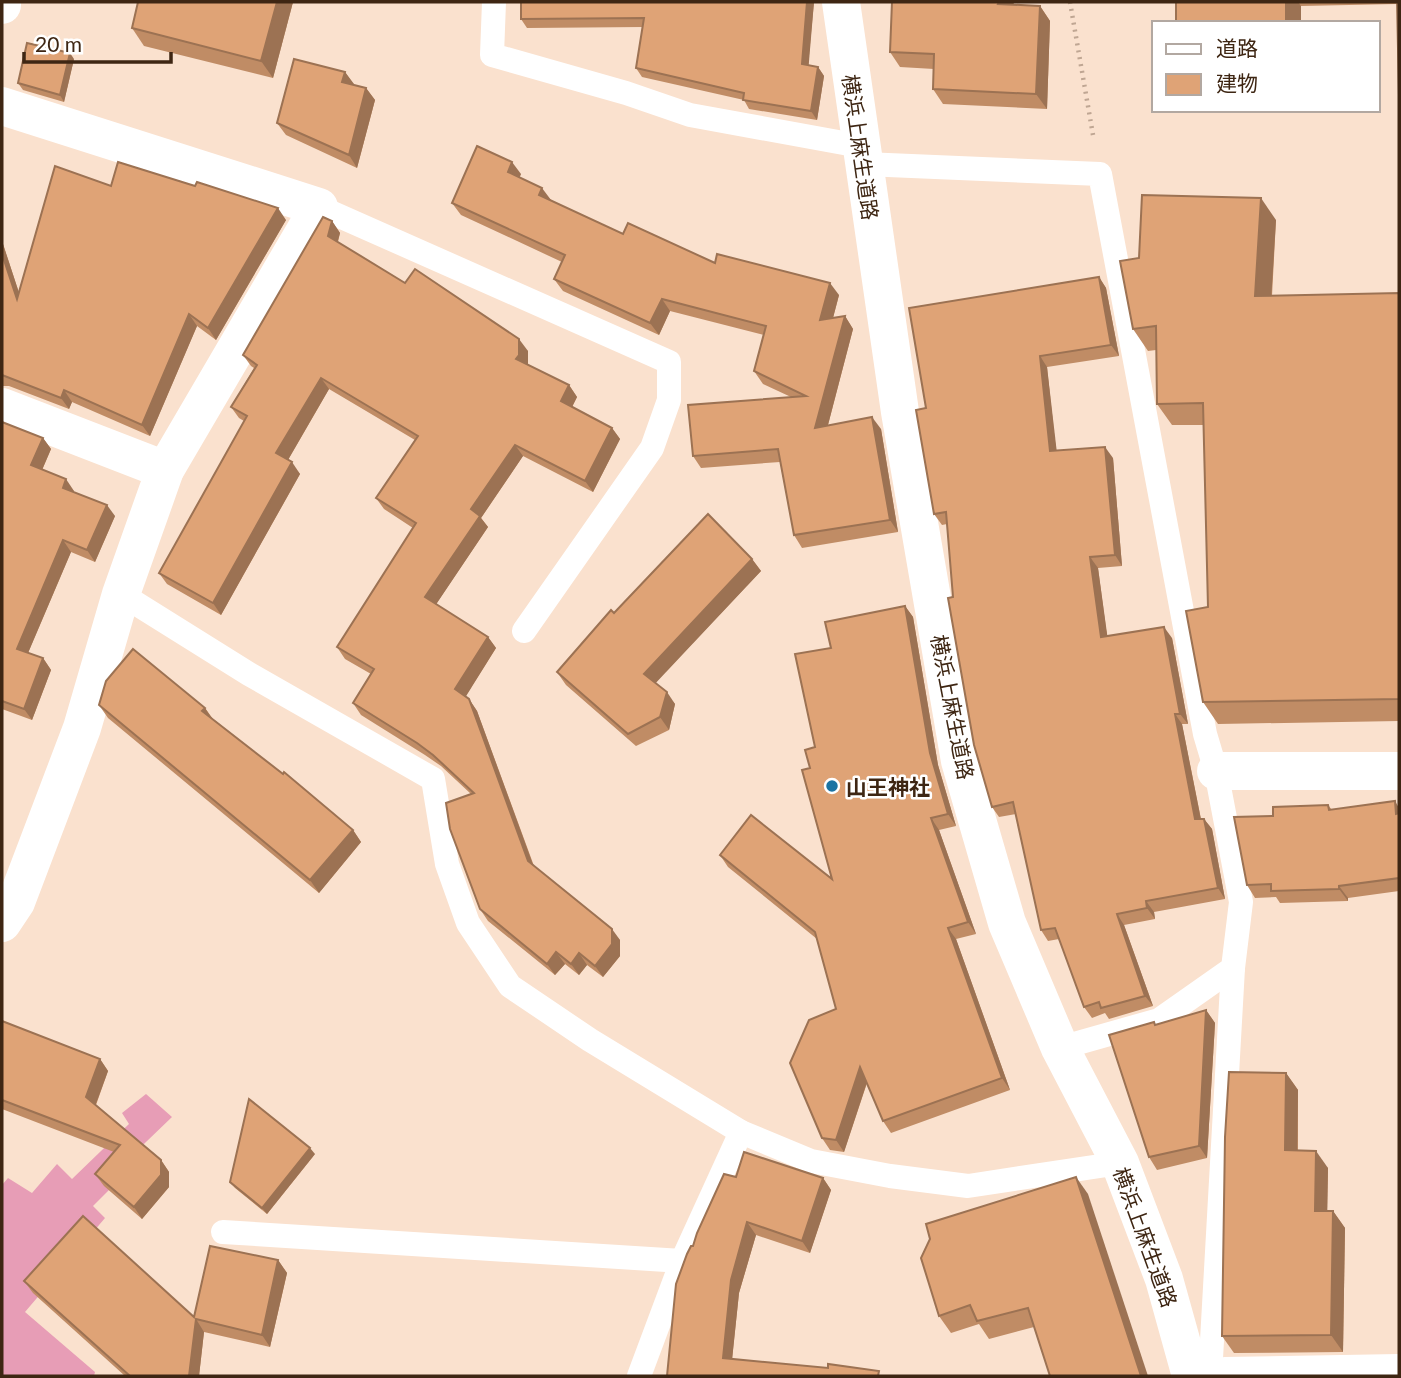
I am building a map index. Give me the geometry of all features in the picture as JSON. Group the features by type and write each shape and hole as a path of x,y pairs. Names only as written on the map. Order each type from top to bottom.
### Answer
{"street":[{"name":"横浜上麻生道路","path":"841,2 900,412 960,761 1007,923 1060,1048 1120,1163 1164,1279 1194,1376"},
{"path":"2,106 319,207 165,470 121,594 82,728 16,902 2,923"},
{"path":"2,407 165,470"},
{"path":"1216,771 1399,771"},
{"path":"1225,1376 1399,1373"}],"lane":[{"path":"494,2 492,55 626,93 690,115 862,155 1100,174 1205,734 1216,771 1241,902 1233,968 1210,1376"},
{"path":"319,207 669,362 669,400 652,448 524,631"},
{"path":"121,594 249,674 433,779 447,864 468,923 510,986 590,1040 741,1132 811,1161 890,1176 968,1186 1120,1163"},
{"path":"1060,1048 1159,1020 1233,968"},
{"path":"639,1376 682,1261 741,1132"},
{"path":"223,1233 682,1261"}],"path":[{"path":"1070,2 1100,174"}],"shaded area":[{"path":"146,1094 172,1117 121,1166 127,1172 93,1206 105,1218 25,1312 95,1372 94,1376 2,1376 2,1185 8,1178 32,1193 57,1164 72,1179 129,1124 122,1113"}],"building":[{"path":"138,2 277,2 261,61 132,28"},
{"path":"521,2 807,2 802,64 818,67 811,111 743,100 744,93 636,68 644,18 521,19"},
{"path":"892,2 999,2 998,4 1040,6 1036,94 933,89 934,54 890,52"},
{"path":"1176,2 1286,2 1286,21 1176,21"},
{"path":"1397,2 1399,2 1399,95"},
{"path":"27,43 70,53 60,95 18,83"},
{"path":"294,59 345,72 342,82 366,88 349,155 277,123"},
{"path":"477,146 512,162 508,172 542,188 539,195 623,234 628,223 715,263 717,254 830,283 820,320 845,316 815,428 872,417 890,520 794,535 778,449 693,456 688,405 806,396 754,371 766,326 662,299 650,323 554,279 565,255 452,203"},
{"path":"118,162 195,186 197,182 278,208 208,328 189,314 142,425 64,390 61,398 2,375 2,254 17,299 55,166 111,186"},
{"path":"1142,195 1261,198 1255,296 1399,293 1399,699 1203,702 1186,611 1208,607 1203,403 1157,404 1156,326 1133,329 1120,261 1139,258"},
{"path":"323,217 332,221 328,236 405,283 415,269 519,339 519,355 516,359 569,385 561,401 612,428 585,481 515,445 471,509 480,516 425,597 488,637 455,689 469,699 528,861 612,929 612,944 595,966 579,953 571,964 556,952 547,964 480,909 450,829 446,803 474,793 417,743 353,703 374,669 337,647 416,523 376,498 418,436 321,378 276,453 292,462 213,603 159,573 247,416 231,407 257,365 243,355"},
{"path":"1099,277 1111,345 1040,356 1050,451 1105,447 1115,555 1090,557 1101,637 1164,627 1180,714 1175,714 1195,819 1204,819 1218,888 1146,901 1147,908 1117,914 1145,996 1101,1008 1099,1002 1084,1007 1055,928 1041,930 1013,802 992,807 974,745 948,598 953,597 946,512 934,514 916,410 926,408 909,308"},
{"path":"2,422 43,438 31,465 66,479 63,488 107,505 87,550 63,540 17,649 43,658 24,709 2,701"},
{"path":"708,514 752,559 644,674 667,692 660,717 628,734 557,672 611,610 614,613"},
{"path":"905,606 930,753 948,814 931,818 968,922 948,928 1002,1078 883,1121 860,1067 836,1140 822,1138 790,1063 809,1020 836,1009 815,932 720,855 751,815 832,879 802,770 810,768 805,750 815,747 795,654 831,648 825,622"},
{"path":"133,649 205,708 202,711 283,774 284,772 353,830 310,880 99,705 106,681"},
{"path":"1395,801 1396,814 1399,813 1399,878 1339,886 1339,889 1271,891 1271,884 1247,885 1234,817 1273,816 1273,807 1328,805 1329,810"},
{"path":"1206,1010 1199,1146 1149,1157 1109,1035"},
{"path":"2,1021 100,1059 86,1097 161,1160 161,1175 134,1207 95,1174 120,1145 2,1100"},
{"path":"1229,1072 1286,1073 1285,1150 1316,1151 1315,1211 1333,1211 1331,1335 1222,1336 1225,1137"},
{"path":"249,1099 310,1148 262,1208 230,1182"},
{"path":"744,1152 823,1178 802,1241 747,1222 731,1280 723,1358 828,1368 828,1364 879,1371 878,1376 667,1376 676,1284 724,1174 736,1177"},
{"path":"1076,1177 1141,1376 1050,1376 1028,1308 977,1321 970,1305 939,1316 921,1258 930,1239 926,1224"},
{"path":"83,1216 194,1317 210,1246 278,1260 262,1335 196,1319 189,1376 130,1376 24,1281"}],"place":[{"name":"山王神社","path":"832,786"}]}
